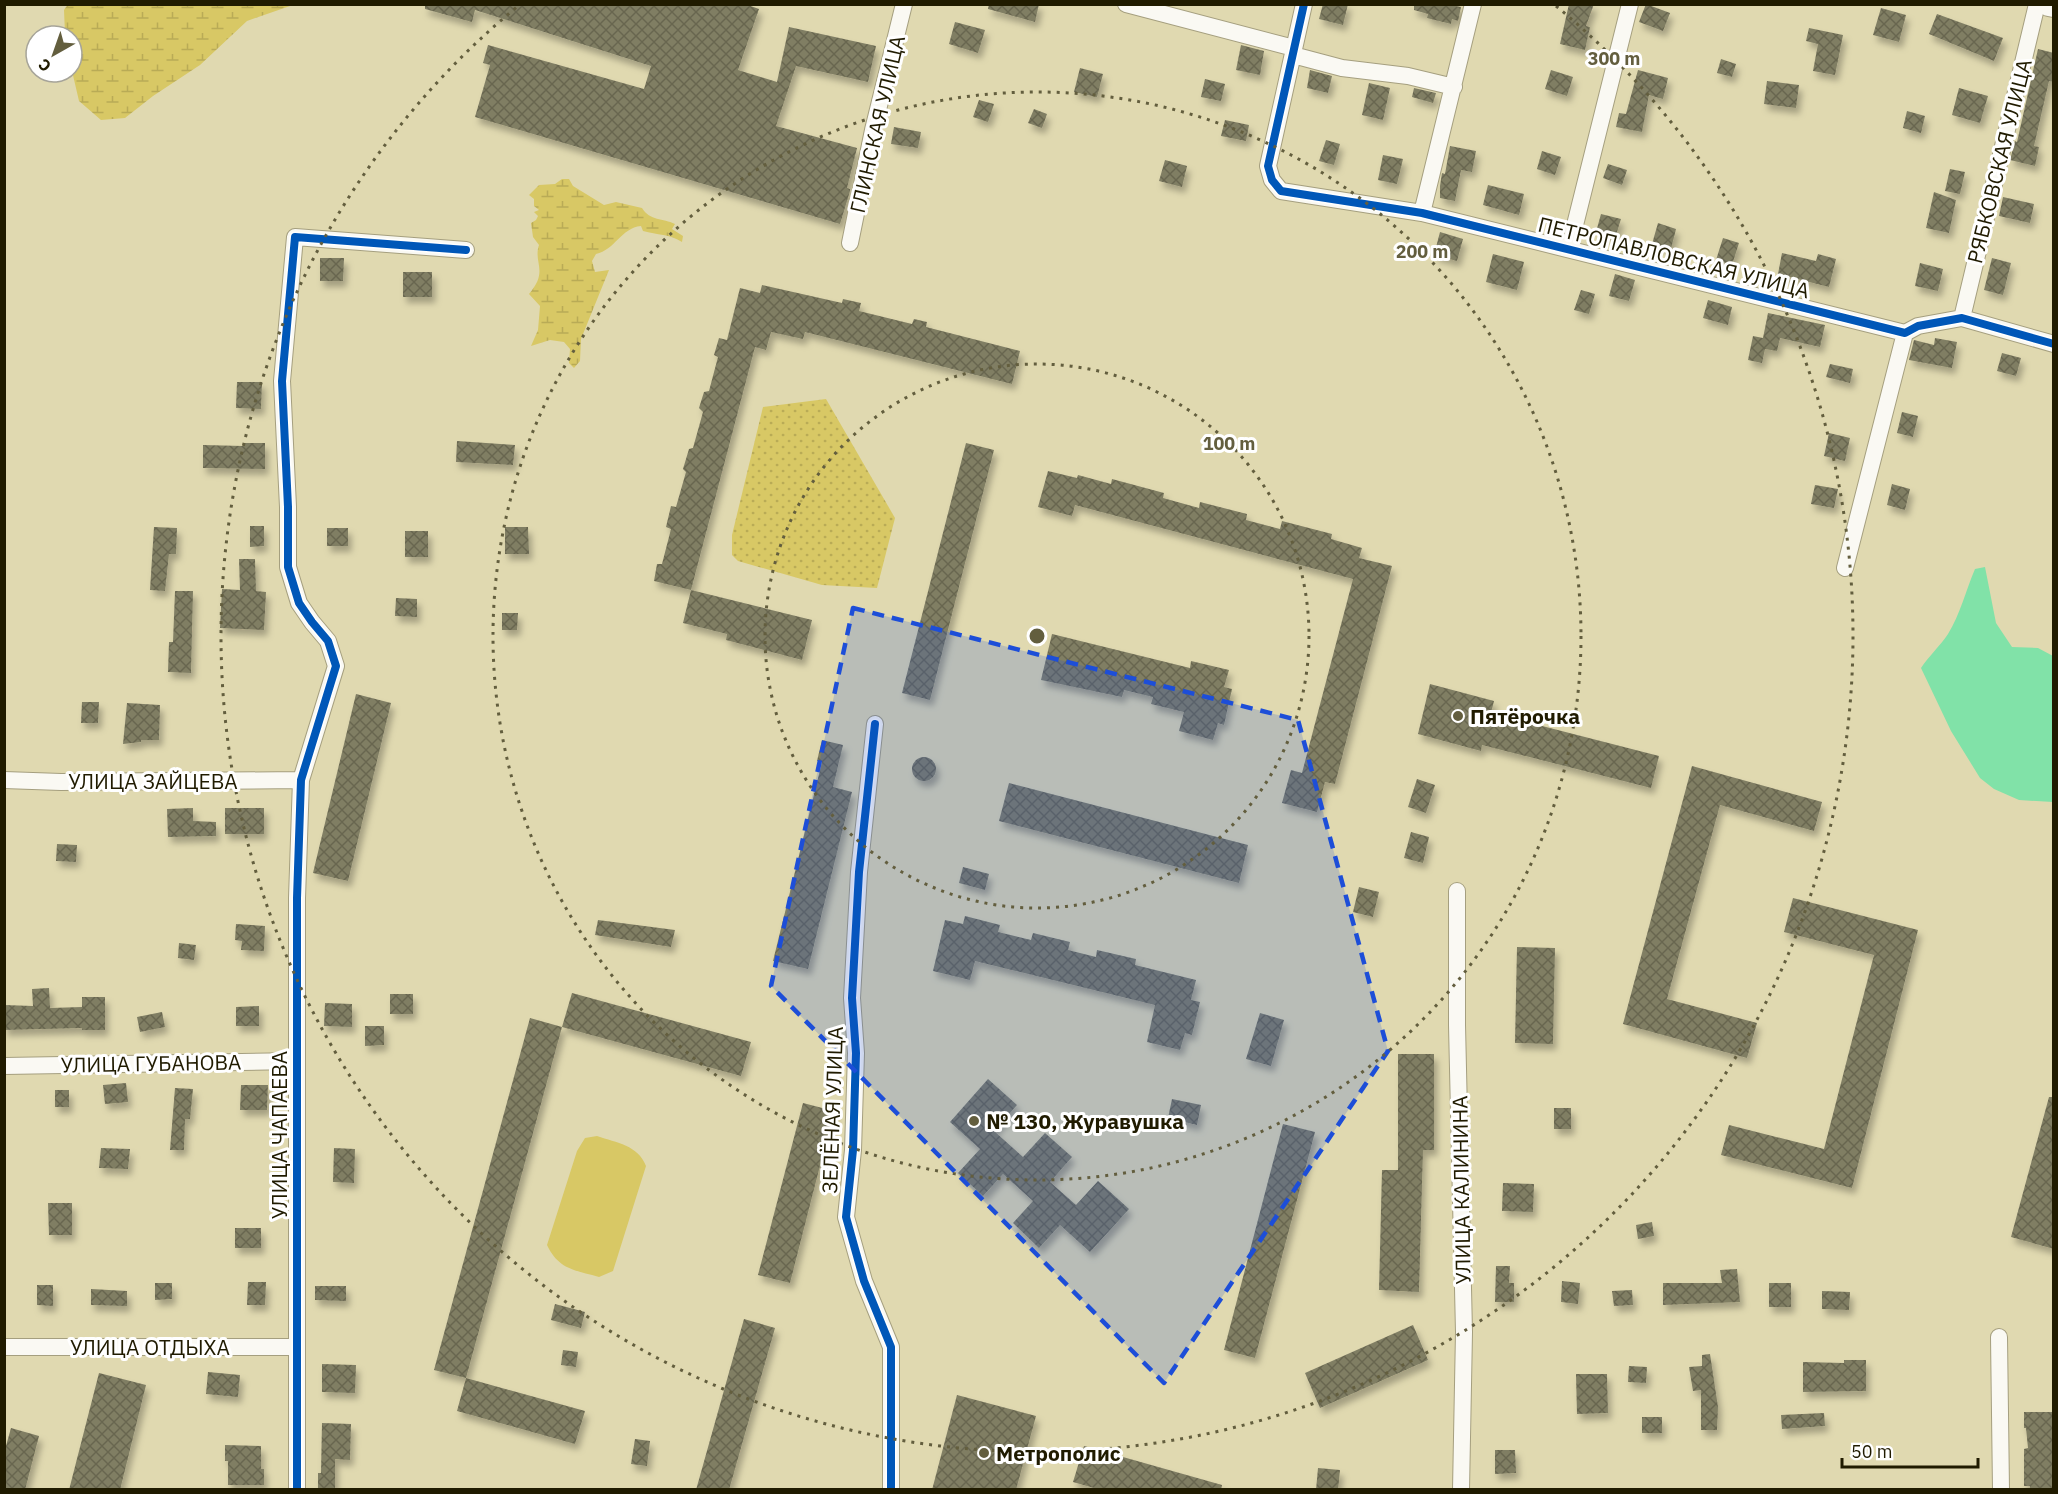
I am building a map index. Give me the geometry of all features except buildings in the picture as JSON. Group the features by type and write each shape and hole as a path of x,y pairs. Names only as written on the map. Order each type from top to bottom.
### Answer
{"street":[{"name":"ГЛИНСКАЯ УЛИЦА","path":"850,243 873,130 904,4"},
{"path":"1126,4 1293,51 1342,68 1408,76 1454,87"},
{"path":"1293,51 1304,4"},
{"path":"1422,213 1473,4"},
{"path":"1569,249 1630,4"},
{"name":"РЯБКОВСКАЯ УЛИЦА","path":"1962,318 2037,4"},
{"name":"ПЕТРОПАВЛОВСКАЯ УЛИЦА","path":"1293,51 1268,166 1272,180 1281,191 1422,213 1905,333"},
{"name":"УЛИЦА ЧАПАЕВА","path":"297,1490 297,898 301,780 336,666 328,640 299,603 288,567 288,507 282,381 295,237 466,250"},
{"path":"1845,568 1905,333 1918,326 1962,318 2054,344"},
{"name":"ЗЕЛЁНАЯ УЛИЦА","path":"875,724 859,872 852,986 856,1053 853,1150 846,1217 864,1281 891,1347 891,1490"},
{"name":"УЛИЦА ЗАЙЦЕВА","path":"4,780 61,782 301,780"},
{"name":"УЛИЦА КАЛИНИНА","path":"1457,891 1457,1024 1464,1332 1461,1490"},
{"name":"УЛИЦА ГУБАНОВА","path":"4,1066 297,1061"},
{"path":"1999,1338 2001,1490"},
{"name":"УЛИЦА ОТДЫХА","path":"4,1347 296,1347"}],"highlighted area":[{"path":"853,608 1298,720 1388,1051 1164,1383 771,986"}],"green space":[{"path":"68,4 293,4 247,21 200,65 153,96 125,118 101,120 79,101 75,84 84,84 84,24 65,24 64,10"},
{"path":"562,179 569,179 573,186 604,205 616,202 642,208 653,217 675,224 672,229 683,236 682,242 668,236 643,231 641,226 628,231 603,252 596,254 592,261 595,272 609,270 581,339 580,361 574,368 569,363 570,349 564,342 550,340 531,346 538,330 540,306 529,294 535,286 539,273 539,245 533,237 531,223 538,216 534,212 539,210 534,206 534,199 529,195 539,185 555,184"},
{"path":"826,399 895,518 877,588 822,585 738,561 732,555 732,535 763,407"},
{"path":"597,1136 632,1149 638,1153 646,1166 613,1271 599,1277 568,1268 557,1260 547,1245 577,1151 585,1138"}],"shaded area":[{"path":"1985,567 1996,623 2012,647 2038,648 2053,656 2053,802 2019,800 1994,789 1980,778 1951,731 1921,668 1952,627 1975,569"}],"cycle path":[{"path":"1304,4 1268,166 1272,180 1281,191 1422,213 1905,333 1918,326 1962,318 2054,344"},
{"path":"297,1490 297,898 301,780 336,666 328,641 299,603 288,567 288,507 282,381 295,237 466,250"},
{"path":"875,724 859,872 852,998 856,1053 853,1150 846,1217 864,1281 891,1347 891,1490"}],"place":[{"name":"Пятёрочка","path":"1458,716"},
{"name":"№ 130, Журавушка","path":"974,1121"},
{"name":"Метрополис","path":"984,1453"}]}
